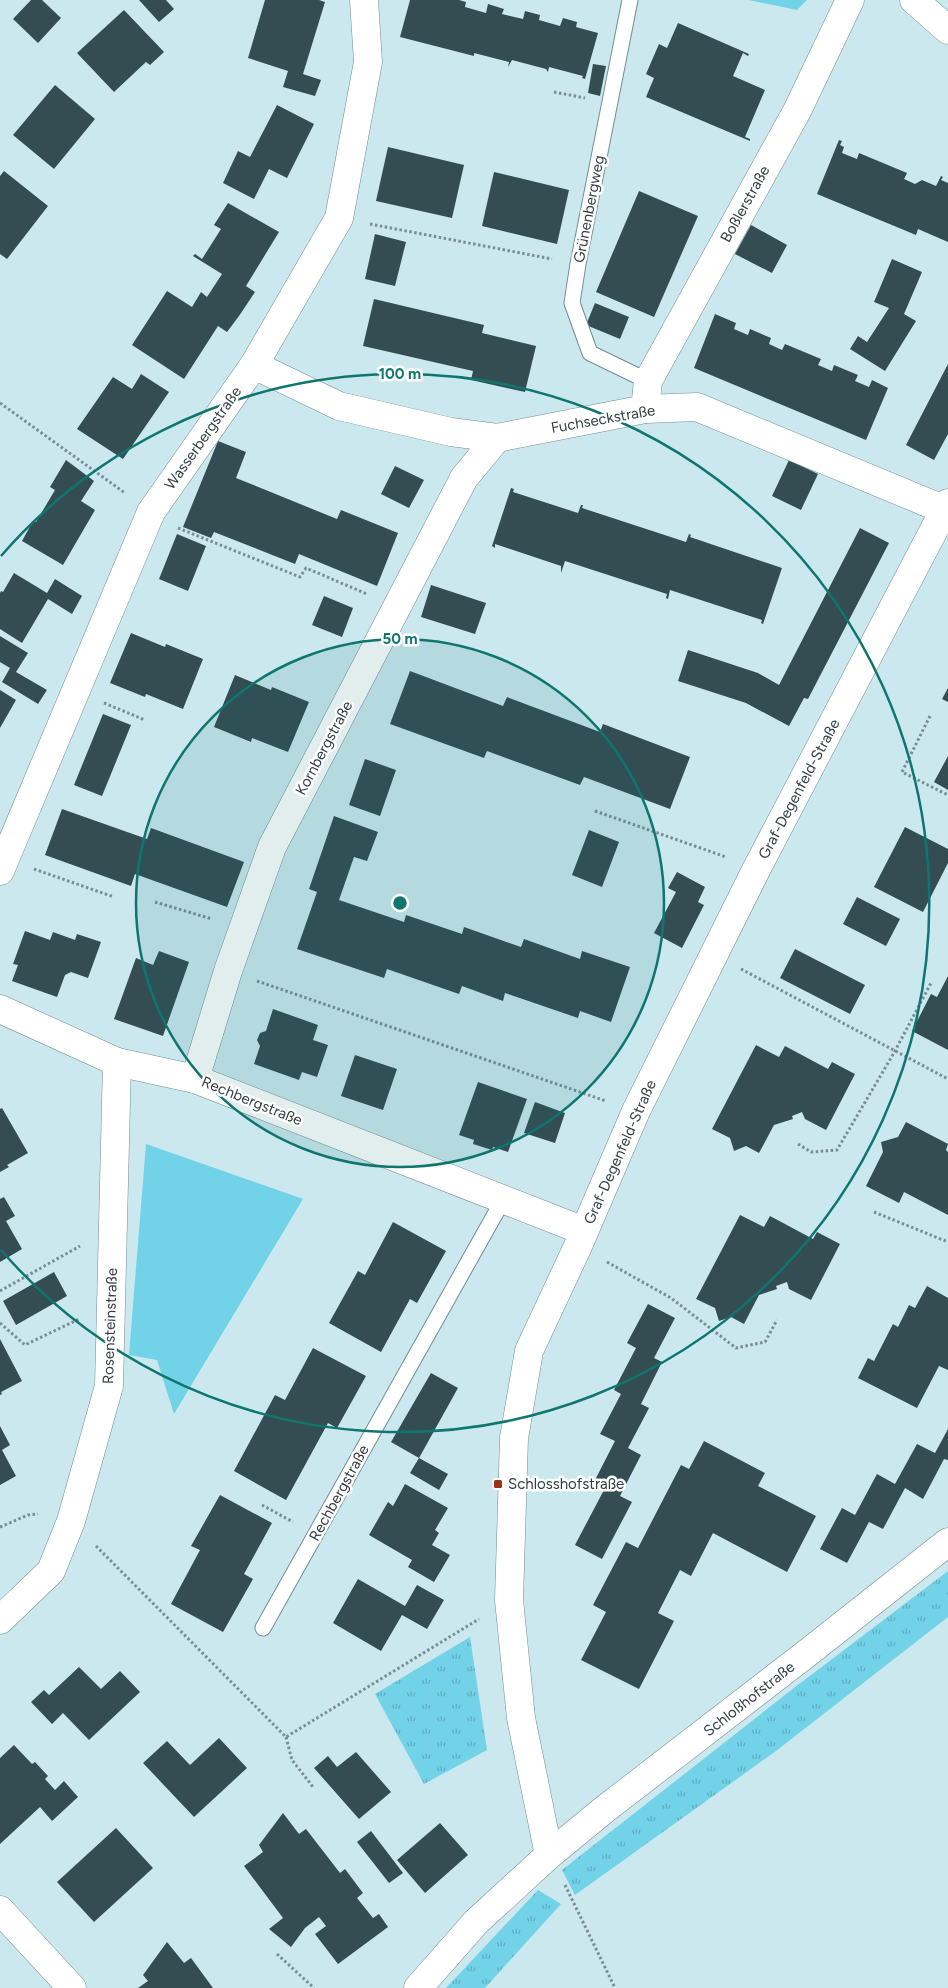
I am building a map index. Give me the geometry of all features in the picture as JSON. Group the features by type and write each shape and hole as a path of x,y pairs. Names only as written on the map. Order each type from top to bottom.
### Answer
{"street":[{"name":"Wasserbergstraße","path":"3,865 151,512 254,365 340,218 368,62 364,0"},
{"name":"Boßlerstraße","path":"645,409 648,381 797,111 850,0"},
{"path":"914,0 948,30"},
{"name":"Fuchseckstraße","path":"254,365 339,406 451,432 497,438 645,409 697,407 946,506"},
{"name":"Kornbergstraße","path":"195,1079 228,971 272,848 464,478 497,438"},
{"name":"Graf-Degenfeld-Straße","path":"549,1855 521,1718 510,1600 514,1438 529,1351 581,1239 636,1111 757,868 946,506"},
{"name":"Rechbergstraße","path":"0,1009 117,1062 195,1079 503,1200 581,1239"},
{"name":"Rosensteinstraße","path":"0,1620 50,1570 71,1521 109,1386 117,1062"},
{"name":"Schloßhofstraße","path":"418,1988 476,1922 549,1855 605,1809 948,1542"},
{"path":"0,1910 72,1988"}],"lane":[{"name":"Grünenbergweg","path":"630,0 608,103 572,303 590,353 648,381"},
{"name":"Rechbergstraße","path":"263,1628 503,1200"}],"path":[{"path":"554,92 608,103"},
{"path":"340,218 578,264"},
{"path":"0,403 168,524 300,577 306,568 397,608"},
{"path":"76,692 145,720"},
{"path":"930,716 902,772 948,795"},
{"path":"595,811 757,868"},
{"path":"3,865 114,897"},
{"path":"155,902 243,929"},
{"path":"714,955 948,1079"},
{"path":"228,971 636,1111"},
{"path":"798,1144 811,1152 837,1150 895,1051 931,983"},
{"path":"874,1212 948,1242"},
{"path":"0,1291 113,1227"},
{"path":"581,1239 672,1298 736,1348 765,1342 777,1320"},
{"path":"0,1323 25,1345 111,1304"},
{"path":"262,1505 316,1534"},
{"path":"286,1737 292,1760 313,1787"},
{"path":"549,1855 615,1988"},
{"path":"277,1954 314,1988"}],"green space":[{"path":"749,0 807,0 797,10"},
{"path":"146,1144 303,1199 174,1414 157,1360 129,1355"},
{"path":"948,1571 948,1617 776,1751 575,1895 562,1870 790,1691"},
{"path":"470,1637 487,1750 424,1784 375,1694"},
{"path":"538,1890 561,1904 485,1988 446,1988"}],"building":[{"path":"31,0 42,0 61,18 38,43 13,19"},
{"path":"139,0 166,0 174,9 159,22"},
{"path":"265,0 319,0 325,2 303,74 321,80 315,96 283,87 288,71 248,58"},
{"path":"410,0 459,0 466,2 465,7 486,13 488,4 504,9 502,14 523,19 525,11 540,15 539,20 560,26 563,18 577,22 576,27 598,33 585,79 582,78 583,76 549,67 548,72 546,69 512,60 508,67 509,62 474,53 474,56 400,37"},
{"path":"124,10 164,52 150,65 146,62 114,92 77,53"},
{"path":"678,23 749,54 748,56 743,53 733,76 765,90 745,137 750,139 750,141 646,97 654,78 646,74 659,44 667,48"},
{"path":"593,64 606,66 600,96 588,93"},
{"path":"55,85 95,119 54,169 13,135"},
{"path":"277,105 314,124 287,178 269,169 254,199 223,183 238,151 250,157"},
{"path":"839,140 842,141 840,145 844,147 842,153 857,159 859,153 907,173 904,179 915,184 922,180 936,186 941,176 943,177 941,180 948,183 948,242 918,229 916,235 817,194"},
{"path":"388,147 464,165 452,218 376,201"},
{"path":"4,171 48,206 7,259 0,254 0,176"},
{"path":"494,172 569,190 557,244 482,226"},
{"path":"639,191 698,216 654,317 596,292"},
{"path":"228,203 279,232 246,286 255,292 227,332 218,326 184,379 132,345 167,291 192,307 201,292 207,297 222,274 193,256 195,254 202,259 221,229 214,225"},
{"path":"751,225 787,245 772,273 735,254"},
{"path":"375,234 406,242 395,286 365,279"},
{"path":"892,259 922,272 904,314 916,321 885,371 850,349 858,336 867,342 889,308 874,302"},
{"path":"374,299 484,325 482,333 536,346 525,392 471,380 473,371 363,346"},
{"path":"595,303 629,317 620,339 586,325"},
{"path":"715,314 736,323 734,329 748,335 750,329 771,338 769,344 782,350 785,344 821,359 818,365 832,371 834,365 858,375 855,381 869,387 872,380 888,388 866,440 694,368"},
{"path":"948,364 948,434 934,460 906,445"},
{"path":"141,374 169,392 123,459 77,429 113,377 132,389"},
{"path":"218,441 246,452 236,478 337,519 341,510 398,533 377,586 299,554 295,564 214,532 211,538 183,527"},
{"path":"66,460 94,481 81,501 95,510 63,565 22,541 33,521 36,522 55,490 50,487"},
{"path":"789,460 818,474 801,510 772,496"},
{"path":"395,466 424,480 409,508 381,494"},
{"path":"511,488 514,489 513,492 578,513 581,505 583,505 582,508 686,542 689,534 691,535 690,537 782,568 763,624 761,623 762,620 670,590 668,599 666,598 667,594 565,561 561,573 561,566 495,544 495,548 492,546"},
{"path":"860,528 889,543 808,699 804,698 789,726 746,703 678,681 688,650 758,673 779,685"},
{"path":"177,534 206,546 188,591 159,579"},
{"path":"14,573 47,593 55,579 82,596 72,614 48,599 22,643 0,629 0,593 1,591 3,592"},
{"path":"431,585 486,603 475,634 421,617"},
{"path":"324,596 353,608 342,637 312,625"},
{"path":"131,633 165,647 166,644 203,659 183,709 146,694 145,697 110,683"},
{"path":"0,636 28,653 16,672 47,690 38,704 2,682 10,668 0,662"},
{"path":"410,671 503,706 507,697 600,732 603,724 690,757 670,809 584,777 580,785 487,751 484,758 390,724"},
{"path":"235,675 271,690 272,687 309,702 288,752 252,738 251,742 214,727"},
{"path":"948,688 948,702 942,699"},
{"path":"0,690 16,700 0,728"},
{"path":"103,714 131,725 102,796 74,785"},
{"path":"948,756 948,790 934,782"},
{"path":"365,759 396,770 380,816 349,805"},
{"path":"62,809 147,839 151,828 244,862 227,907 135,874 131,886 45,855"},
{"path":"334,816 378,832 367,861 354,857 339,900 404,922 406,915 462,934 464,927 521,947 524,939 580,959 582,951 630,967 611,1022 580,1011 578,1018 505,993 503,1001 462,986 459,994 387,969 384,978 297,949 317,892 309,889"},
{"path":"905,827 948,849 948,863 923,912 874,887"},
{"path":"589,830 619,842 602,887 572,875"},
{"path":"677,872 705,887 698,902 704,905 682,948 654,933 676,892 668,888"},
{"path":"857,897 900,919 886,946 843,924"},
{"path":"25,931 50,940 53,932 75,940 77,934 101,942 88,978 71,972 65,975 57,997 12,981 18,965 13,964"},
{"path":"795,949 865,985 850,1014 780,978"},
{"path":"159,951 189,962 163,1036 114,1019 136,958 153,965"},
{"path":"948,976 948,1050 912,1031 931,994 937,997"},
{"path":"273,1009 318,1025 313,1040 328,1045 317,1077 302,1072 299,1080 254,1064 260,1046 257,1040 260,1033 266,1031"},
{"path":"756,1045 779,1057 785,1046 828,1069 832,1062 855,1074 826,1130 805,1119 802,1112 792,1116 793,1119 774,1125 759,1153 746,1146 734,1151 730,1138 712,1129"},
{"path":"355,1055 397,1069 383,1110 341,1096"},
{"path":"478,1082 527,1099 508,1152 493,1147 492,1150 473,1144 474,1140 459,1135"},
{"path":"535,1102 565,1113 555,1143 524,1133"},
{"path":"2,1108 28,1153 7,1165 9,1167 0,1172 0,1109"},
{"path":"906,1122 948,1144 946,1150 948,1152 948,1215 904,1192 899,1203 866,1186 883,1152 881,1142 898,1137"},
{"path":"4,1197 15,1216 6,1221 22,1249 0,1262 0,1199"},
{"path":"740,1215 764,1227 770,1216 813,1239 817,1232 840,1244 811,1300 789,1289 787,1282 776,1286 777,1289 759,1295 744,1324 731,1317 719,1321 715,1308 696,1299"},
{"path":"393,1222 446,1251 417,1303 410,1299 381,1352 329,1323 358,1271 365,1275"},
{"path":"54,1272 67,1296 16,1325 3,1301"},
{"path":"927,1286 948,1298 948,1370 939,1366 917,1408 858,1378 868,1358 874,1361 893,1324 898,1327 909,1305 915,1308"},
{"path":"648,1304 675,1318 654,1358 662,1362 641,1404 649,1408 628,1448 641,1455 620,1496 632,1502 602,1559 575,1545 605,1488 594,1482 615,1441 600,1434 621,1394 614,1390 636,1348 627,1343"},
{"path":"0,1339 22,1381 1,1392 2,1394 0,1395"},
{"path":"313,1348 366,1376 337,1428 328,1423 286,1500 234,1471 275,1395 285,1400"},
{"path":"431,1373 458,1388 419,1458 391,1442"},
{"path":"0,1426 10,1445 2,1450 16,1476 0,1485"},
{"path":"948,1429 948,1460 944,1459 923,1499 905,1488 883,1529 869,1522 847,1563 820,1549 842,1508 855,1515 877,1474 895,1484 917,1444 935,1453"},
{"path":"704,1441 765,1473 758,1486 816,1516 787,1572 713,1533 691,1576 680,1570 658,1613 674,1621 639,1689 581,1660 606,1612 593,1605 626,1542 638,1548 681,1465 689,1469"},
{"path":"419,1458 448,1474 439,1490 410,1473"},
{"path":"405,1484 448,1508 435,1530 439,1533 432,1545 450,1555 434,1582 408,1567 412,1560 369,1535 388,1502 393,1506"},
{"path":"220,1495 272,1523 244,1574 253,1579 223,1632 171,1604 200,1550 191,1546"},
{"path":"358,1579 405,1606 417,1585 444,1600 427,1629 402,1615 381,1651 333,1623"},
{"path":"79,1667 101,1689 120,1671 140,1692 89,1740 63,1713 52,1724 31,1702 44,1690 49,1695"},
{"path":"219,1738 247,1768 194,1817 143,1763 167,1741 190,1765"},
{"path":"14,1745 32,1764 35,1762 48,1776 45,1779 55,1790 64,1781 78,1797 52,1821 40,1807 0,1844 0,1758"},
{"path":"356,1752 391,1792 359,1819 314,1768 328,1756 337,1767"},
{"path":"283,1813 299,1834 306,1829 340,1873 345,1869 363,1893 357,1898 373,1918 379,1914 388,1927 338,1964 315,1934 326,1926 319,1917 305,1928 291,1947 269,1929 283,1918 244,1866 263,1852 259,1845"},
{"path":"440,1823 468,1855 425,1893 397,1860"},
{"path":"116,1828 153,1868 94,1922 57,1882"},
{"path":"371,1831 403,1873 389,1883 357,1842"},
{"path":"167,1942 184,1963 191,1958 213,1988 138,1988 148,1981 143,1975"}],"place":[{"name":"Schlosshofstraße","path":"498,1484"}]}
